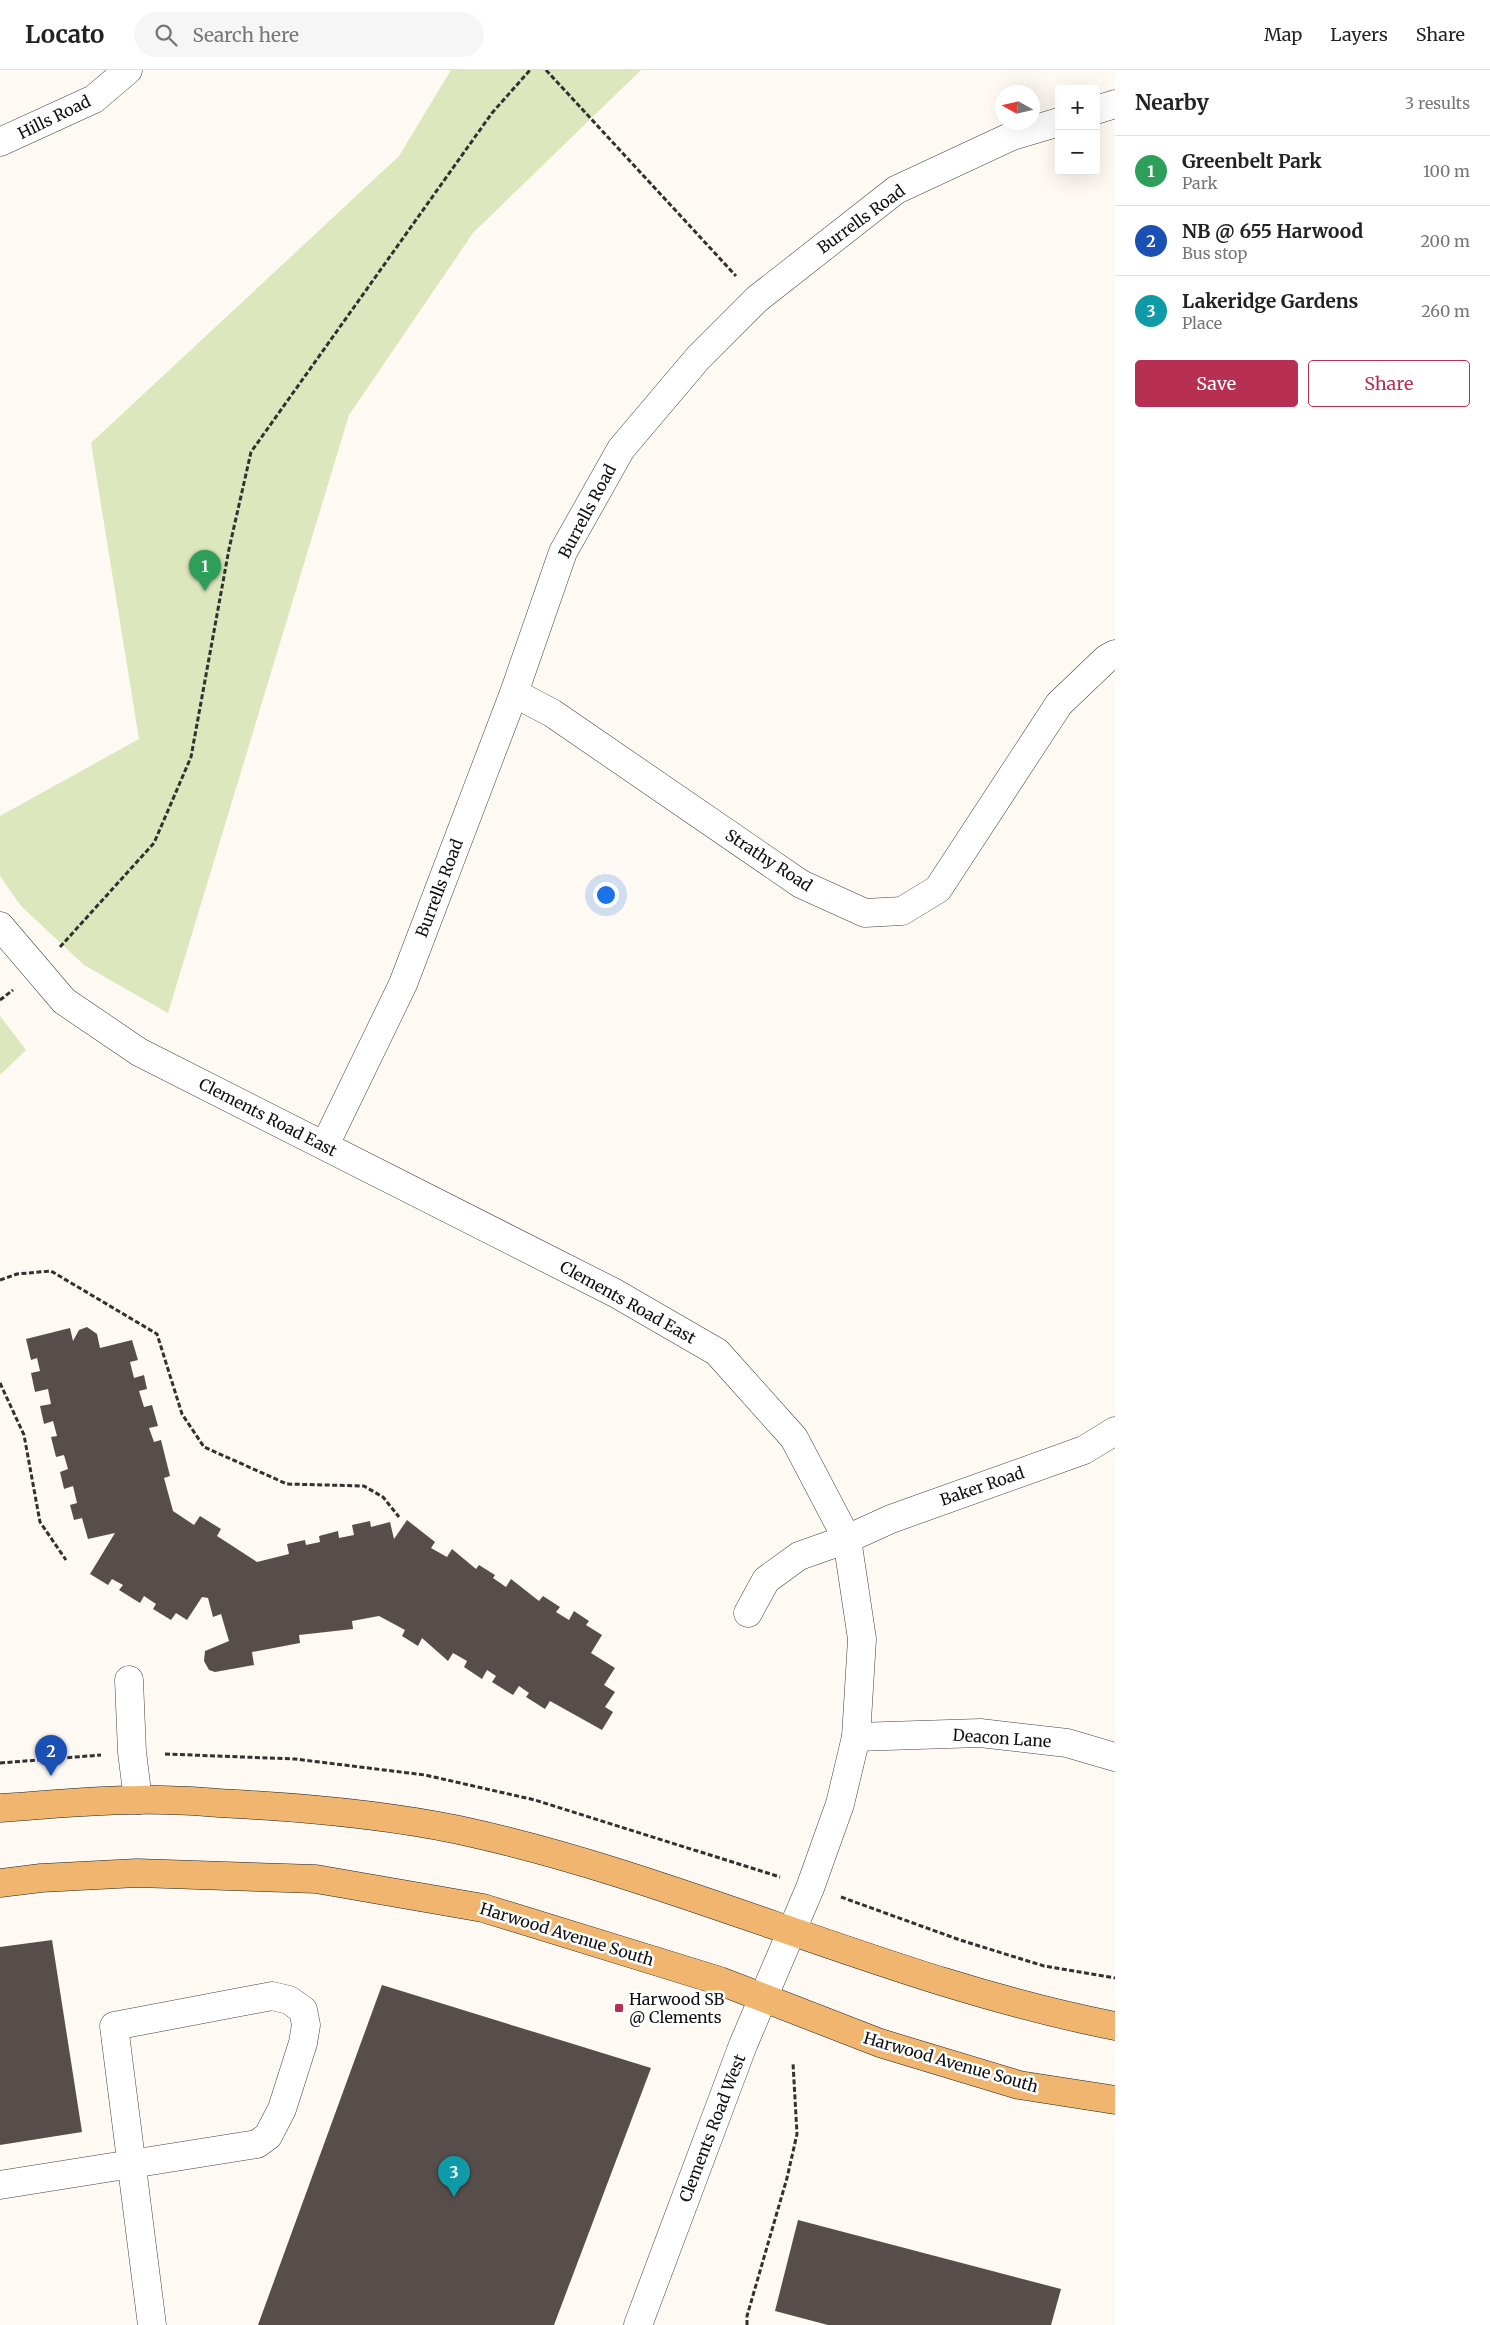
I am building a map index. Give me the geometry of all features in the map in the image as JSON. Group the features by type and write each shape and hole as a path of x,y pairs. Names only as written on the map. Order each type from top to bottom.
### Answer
{"main road":[{"path":"0,1808 138,1800 315,1808 458,1830 602,1868 789,1932 1051,2013 1115,2026"},
{"name":"Harwood Avenue South","path":"0,1882 137,1873 316,1879 483,1908 720,1980 880,2043 1019,2085 1115,2100"}],"street":[{"name":"Hills Road","path":"0,142 94,99 128,70"},
{"path":"1100,109 1115,104"},
{"name":"Burrells Road","path":"325,1145 403,984 514,693 563,552 621,449 698,358 757,299 896,190 1012,136 1055,123"},
{"name":"Strathy Road","path":"514,693 552,713 800,884 864,913 902,911 938,889 1059,704 1106,659 1115,654"},
{"name":"Clements Road East","path":"0,926 64,1001 139,1052 615,1293 717,1352 794,1438 847,1539 862,1639 856,1737 840,1804 810,1888 789,1932"},
{"name":"Baker Road","path":"748,1612 766,1580 799,1556 847,1539 890,1519 1084,1450 1115,1431"},
{"path":"129,1680 132,1752 138,1800"},
{"name":"Deacon Lane","path":"856,1737 980,1733 1067,1743 1115,1757"},
{"name":"Clements Road West","path":"638,2325 743,2045 789,1932"},
{"path":"0,2185 130,2163 257,2144 268,2136 282,2109 303,2043 306,2025 303,2010 289,2000 272,1996 114,2026 130,2163 152,2325"}],"path":[{"path":"37,970 71,936 154,843 191,757 229,548 251,452 492,113 530,70"},
{"path":"546,70 757,299"},
{"path":"0,1280 16,1274 51,1271 157,1334 182,1414 204,1447 286,1484 364,1486 383,1498 399,1517"},
{"path":"0,1383 24,1435 40,1522 66,1560"},
{"path":"846,1899 960,1940 1044,1966 1115,1978"},
{"path":"747,2325 747,2316 787,2178 797,2134 793,2063"}],"green space":[{"path":"451,70 641,70 473,233 349,415 168,1013 84,965 21,906 0,876 0,816 139,739 91,443 399,156"},
{"path":"0,1016 26,1050 0,1075"}],"building":[{"path":"87,1327 97,1334 100,1348 132,1340 138,1360 130,1362 134,1378 144,1375 147,1389 139,1391 144,1407 152,1405 158,1426 149,1428 154,1442 161,1440 170,1476 164,1478 173,1511 194,1525 200,1516 221,1529 217,1536 257,1562 289,1554 287,1544 305,1540 306,1545 320,1542 319,1536 338,1531 339,1538 354,1535 352,1525 370,1521 371,1527 390,1522 394,1539 407,1520 435,1542 431,1548 447,1557 452,1549 476,1569 479,1565 495,1575 493,1578 506,1587 511,1579 539,1601 543,1596 560,1607 556,1612 569,1620 574,1611 589,1621 586,1625 602,1635 591,1653 615,1668 604,1685 615,1692 605,1707 613,1712 602,1730 550,1701 545,1709 526,1697 529,1693 519,1686 513,1695 492,1682 496,1676 487,1670 482,1679 464,1667 467,1661 453,1653 448,1661 422,1638 418,1646 402,1636 405,1630 379,1616 352,1621 353,1629 299,1635 300,1643 252,1652 254,1665 215,1672 209,1670 204,1661 205,1651 229,1641 221,1614 213,1617 208,1598 202,1597 187,1620 176,1613 171,1620 153,1609 156,1604 144,1596 140,1603 119,1590 123,1585 112,1579 108,1585 90,1574 115,1533 88,1539 82,1518 74,1520 70,1505 77,1503 73,1486 64,1489 60,1472 68,1469 64,1455 56,1457 51,1437 57,1436 53,1421 44,1424 40,1406 51,1404 48,1389 35,1392 31,1373 40,1371 37,1358 31,1360 26,1339 70,1328 73,1341 79,1330"},
{"path":"52,1940 82,2132 0,2145 0,1947"},
{"path":"382,1985 651,2068 554,2325 258,2325"},
{"path":"798,2220 1061,2289 1051,2325 828,2325 775,2311"}],"place":[{"name":"Greenbelt Park","path":"205,591"},
{"name":"NB @ 655 Harwood","path":"51,1776"},
{"name":"Harwood SB @ Clements","path":"619,2008"},
{"name":"Lakeridge Gardens","path":"454,2197"}]}
